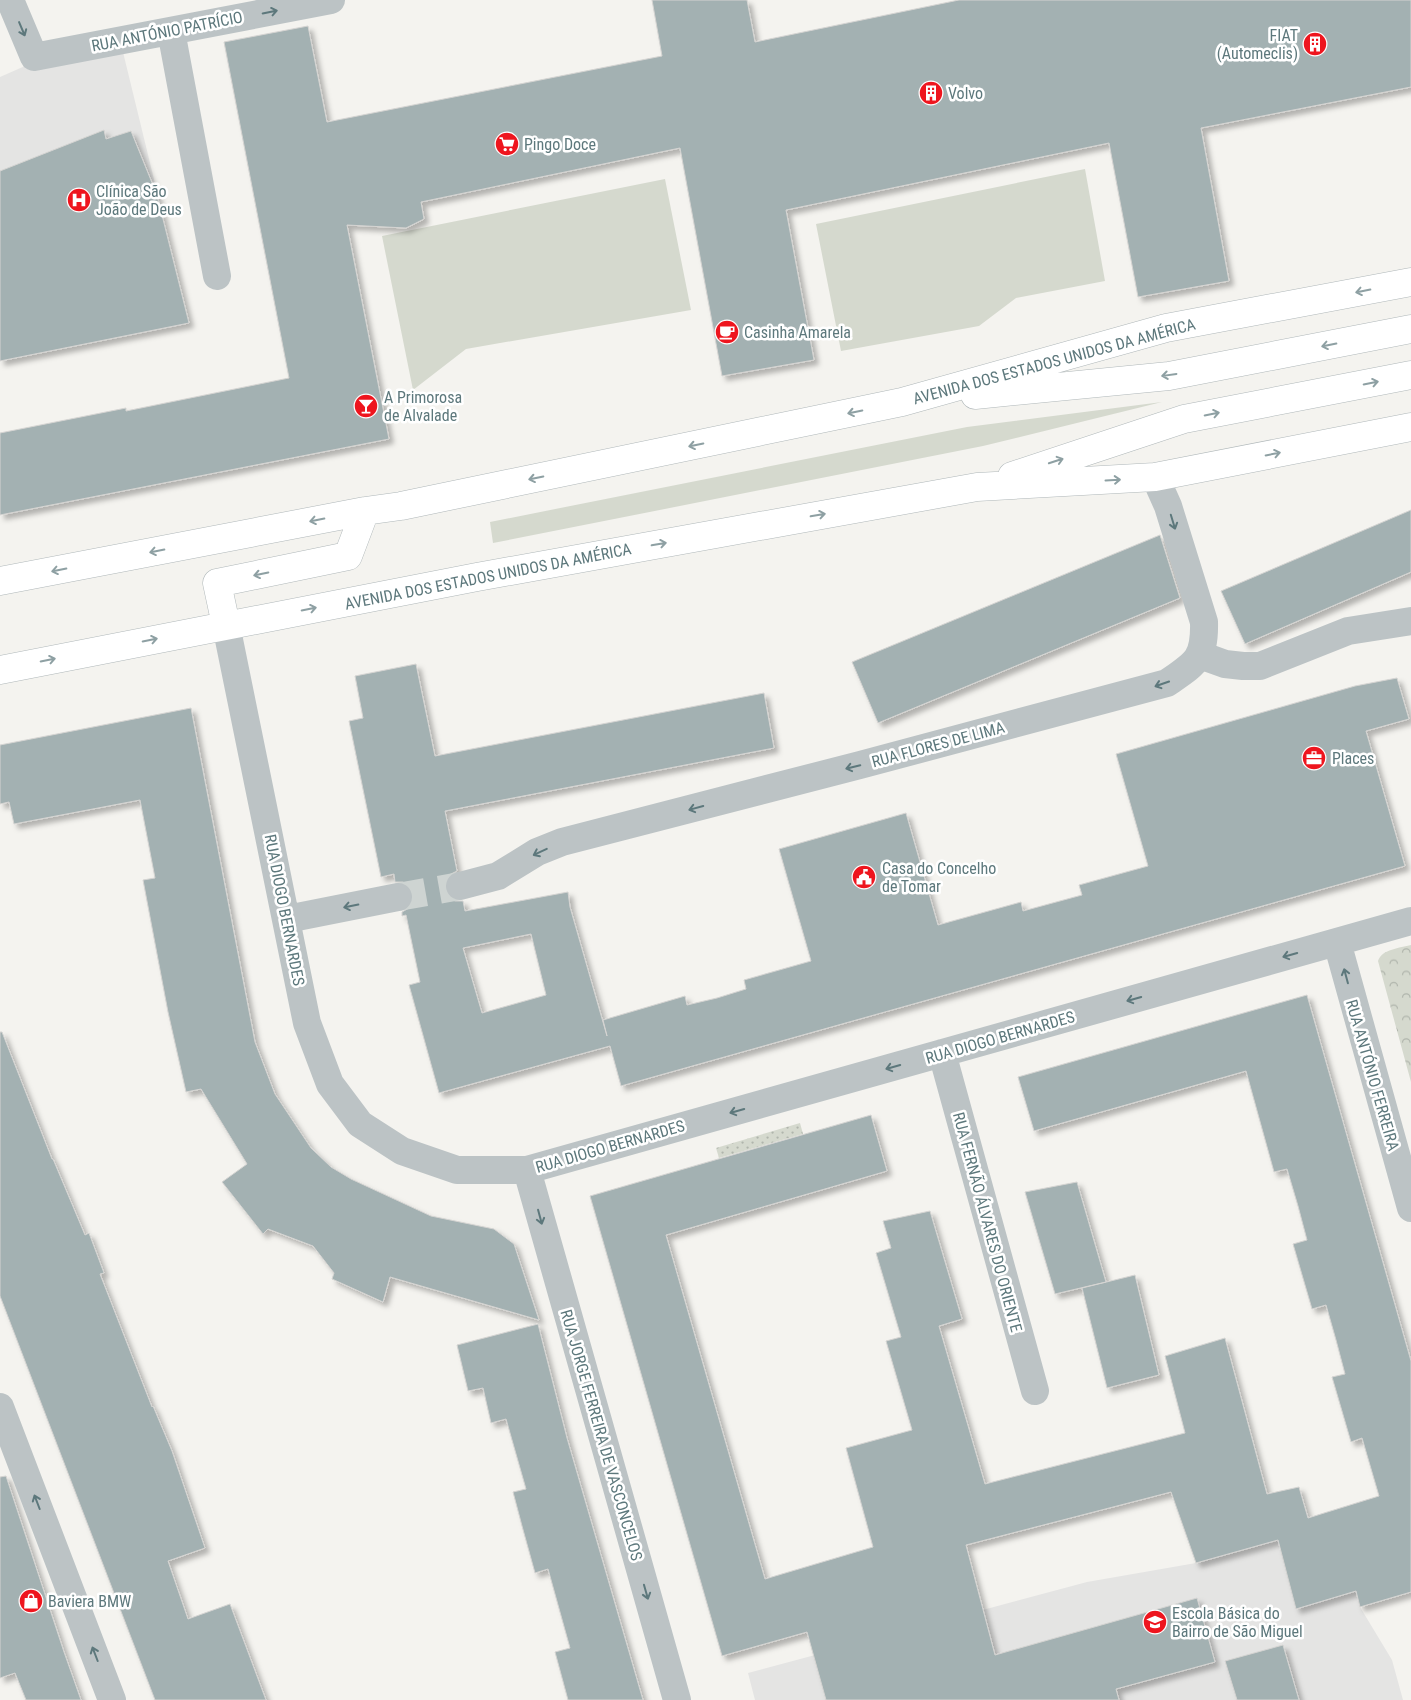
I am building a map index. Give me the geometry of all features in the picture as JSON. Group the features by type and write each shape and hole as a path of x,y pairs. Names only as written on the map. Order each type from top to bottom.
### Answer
{"main road":[{"name":"AVENIDA DOS ESTADOS UNIDOS DA AMÉRICA","path":"0,581 365,511 401,506 902,402 1166,328 1411,282"},
{"name":"AVENIDA DOS ESTADOS UNIDOS DA AMÉRICA","path":"902,402 1169,376 1411,330"},
{"name":"AVENIDA DOS ESTADOS UNIDOS DA AMÉRICA","path":"977,487 1184,419 1411,375"},
{"name":"AVENIDA DOS ESTADOS UNIDOS DA AMÉRICA","path":"0,670 477,577 977,487 1154,477 1411,427"},
{"path":"226,625 217,583 348,556 365,511"}],"street":[{"name":"RUA ANTÓNIO PATRÍCIO","path":"10,0 34,57 331,0"},
{"path":"170,31 217,276"},
{"path":"1154,477 1168,506 1204,622 1204,639 1200,655 1225,664 1260,666 1348,631 1411,621"},
{"name":"RUA DIOGO BERNARDES","path":"226,625 307,1023 330,1084 360,1124 402,1151 457,1170 527,1170 1411,921"},
{"name":"RUA FLORES DE LIMA","path":"460,886 498,876 537,852 562,842 1167,683 1191,667 1200,655"},
{"path":"287,919 398,897"},
{"name":"RUA ANTÓNIO FERREIRA","path":"1337,942 1403,1151 1411,1208"},
{"name":"RUA FERNÃO ÁLVARES DO ORIENTE","path":"942,1053 1035,1391"},
{"name":"RUA JORGE FERREIRA DE VASCONCELOS","path":"527,1170 677,1700"},
{"path":"0,1407 112,1700"}],"shaded area":[{"name":"Clínica São João de Deus","path":"122,48 189,323 0,361 0,77 25,66"},
{"name":"Escola Básica do Bairro de São Miguel","path":"1278,1540 1296,1608 1356,1591 1360,1607 1392,1660 1403,1700 755,1700 748,1673 1087,1582 1196,1563"}],"green space":[{"path":"1085,169 1105,281 1016,298 979,326 841,351 816,224"},
{"path":"665,179 691,310 466,349 413,390 382,236"},
{"path":"1162,402 983,446 493,543 490,522 967,427"},
{"path":"1411,945 1411,1082 1378,961 1387,951"},
{"path":"800,1123 803,1134 719,1158 716,1148"}],"building":[{"path":"652,0 747,0 755,42 959,0 1411,0 1411,87 1201,128 1229,281 1138,297 1109,143 786,210 814,360 722,376 680,148 421,202 424,219 406,228 347,225 389,439 0,515 0,433 126,408 126,411 289,378 224,42 308,26 327,122 662,56"},
{"name":"Clínica São João de Deus","path":"104,130 106,139 131,131 157,195 189,323 0,361 0,171"},
{"path":"1411,510 1411,572 1245,644 1221,591"},
{"path":"1160,535 1180,598 878,723 852,662"},
{"path":"416,664 435,756 764,693 774,748 445,811 457,871 449,875 445,881 445,889 449,897 455,901 463,901 465,911 568,892 570,907 607,1036 603,1020 685,996 687,1005 717,998 746,989 744,980 811,961 779,849 906,813 938,925 1021,902 1023,911 1082,895 1079,885 1148,866 1116,754 1355,686 1397,678 1409,719 1366,731 1405,866 621,1086 610,1046 439,1093 409,985 420,982 406,915 402,916 402,912 409,908 413,902 413,894 410,887 403,882 395,882 394,874 381,877 349,721 363,718 355,676","holes":["531,934 546,995 482,1013 463,948"]},
{"path":"191,708 255,1042 275,1094 311,1148 331,1167 351,1179 431,1216 494,1229 514,1244 539,1320 390,1277 383,1302 332,1279 334,1273 313,1246 268,1229 263,1234 222,1182 247,1164 201,1089 186,1092 168,1012 143,880 155,878 140,800 14,824 9,802 0,804 0,745"},
{"path":"1307,995 1411,1361 1411,1592 1360,1607 1356,1591 1296,1609 1278,1540 1196,1563 1171,1492 966,1545 995,1655 1197,1598 1215,1662 1116,1689 1119,1700 826,1700 807,1632 722,1656 590,1196 871,1115 887,1171 666,1235 765,1579 873,1547 846,1448 912,1430 886,1341 901,1337 876,1253 891,1248 883,1221 930,1211 962,1319 939,1326 985,1484 1185,1433 1165,1356 1225,1338 1267,1494 1299,1487 1308,1518 1379,1496 1362,1438 1351,1442 1332,1377 1345,1374 1336,1340 1326,1305 1312,1309 1293,1244 1307,1240 1298,1206 1287,1169 1274,1172 1246,1071 1034,1131 1018,1077"},
{"path":"0,1032 2,1032 52,1159 85,1235 89,1233 104,1273 100,1274 152,1407 172,1451 205,1548 168,1561 188,1619 230,1604 266,1700 155,1700 0,1296"},
{"path":"1077,1182 1106,1282 1055,1294 1025,1192"},
{"path":"1135,1275 1159,1375 1107,1388 1082,1288"},
{"path":"538,1324 567,1438 643,1700 568,1700 555,1652 570,1648 548,1569 535,1573 513,1492 526,1489 506,1419 491,1423 483,1388 468,1391 457,1345"},
{"path":"6,1476 81,1700 26,1700 15,1673 0,1678 0,1477"},
{"path":"1283,1645 1299,1700 1237,1700 1225,1661"}],"tunnel":[{"path":"398,897 460,886"}],"place":[{"name":"FIAT (Automeclis)","path":"1315,44"},
{"name":"Volvo","path":"931,93"},
{"name":"Pingo Doce","path":"507,144"},
{"name":"Clínica São João de Deus","path":"79,200"},
{"name":"Casinha Amarela","path":"727,332"},
{"name":"A Primorosa de Alvalade","path":"366,406"},
{"name":"Places","path":"1314,758"},
{"name":"Casa do Concelho de Tomar","path":"864,877"},
{"name":"Baviera BMW","path":"31,1601"},
{"name":"Escola Básica do Bairro de São Miguel","path":"1155,1622"}]}
